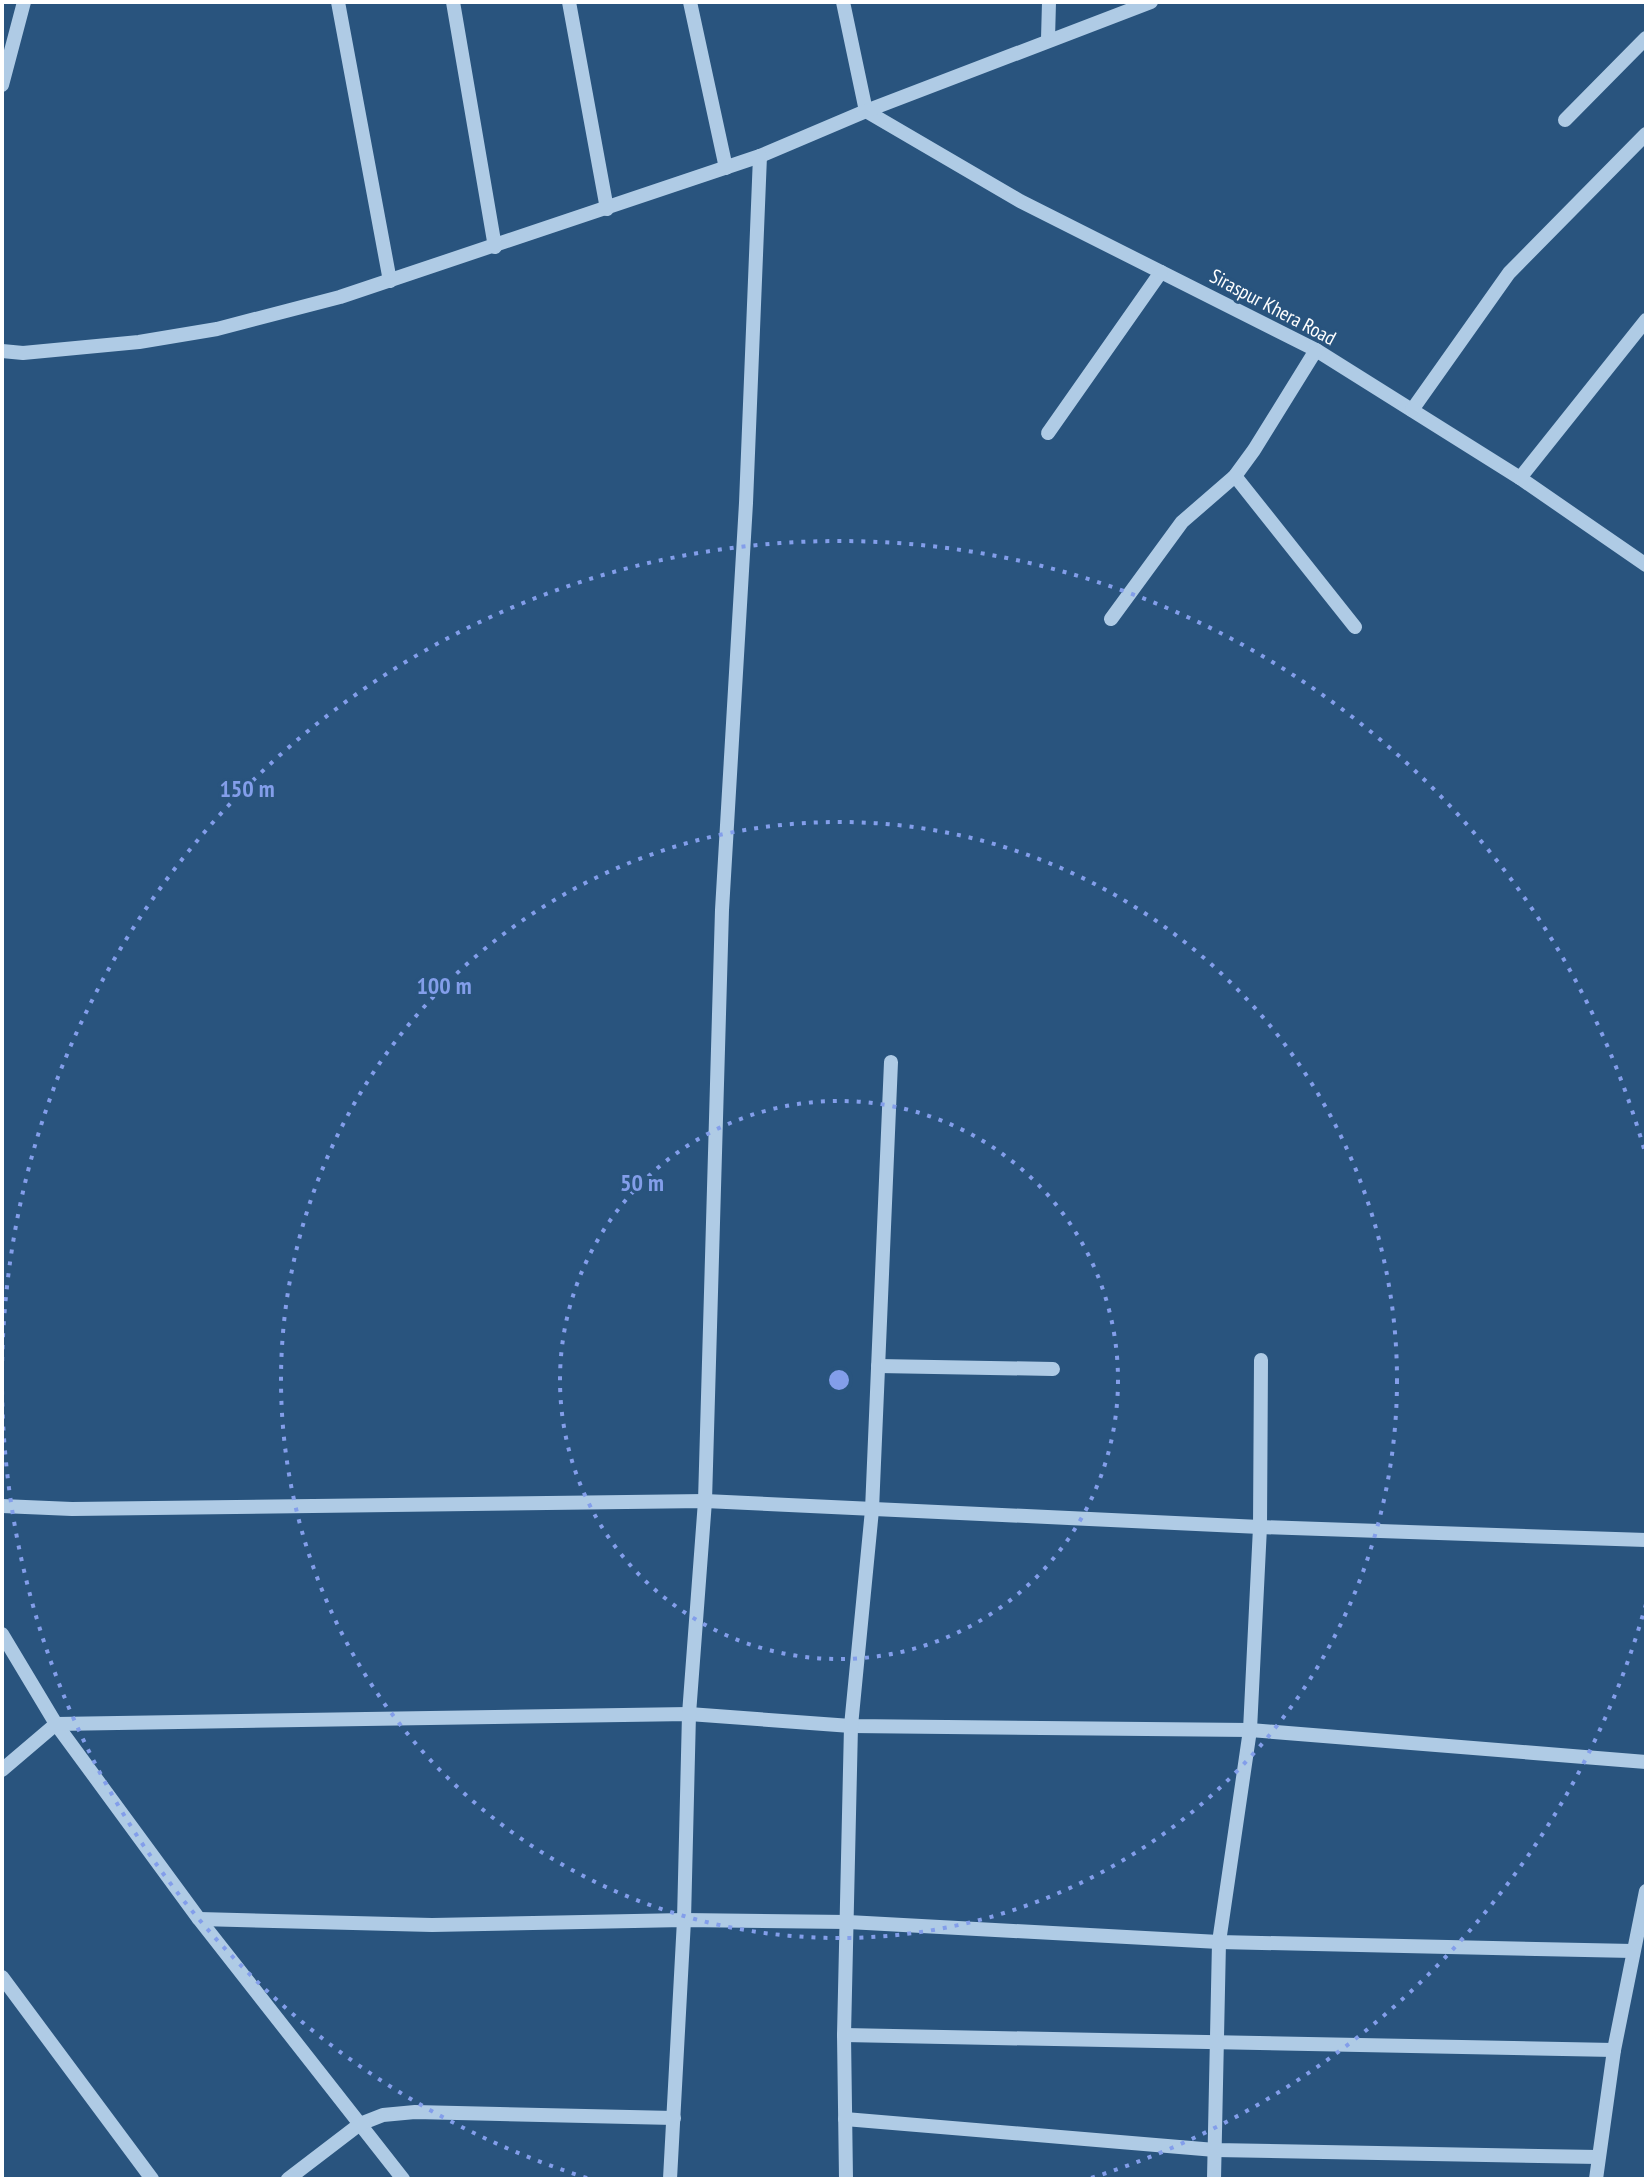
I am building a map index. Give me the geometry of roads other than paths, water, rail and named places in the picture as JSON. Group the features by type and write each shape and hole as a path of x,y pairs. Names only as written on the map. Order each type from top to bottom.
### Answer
{"street":[{"path":"2,85 24,2"},
{"path":"338,2 390,281"},
{"path":"453,2 495,247"},
{"path":"569,2 607,209"},
{"path":"690,2 726,168"},
{"path":"843,2 866,111"},
{"path":"1048,39 1049,2"},
{"path":"2,351 23,353 139,342 217,329 340,297 760,156 1048,39 1151,2"},
{"path":"1565,120 1646,38"},
{"name":"Siraspur Khera Road","path":"866,111 1020,201 1316,350 1520,478 1646,565"},
{"path":"1412,410 1509,273 1646,134"},
{"path":"670,2179 684,1920 689,1714 705,1501 722,910 746,503 760,156"},
{"path":"1048,433 1161,272"},
{"path":"1520,478 1646,320"},
{"path":"1111,619 1182,522 1235,476 1316,350"},
{"path":"1235,476 1355,627"},
{"path":"846,2179 844,2035 851,1726 872,1510 891,1062"},
{"path":"1214,2179 1219,1942 1250,1730 1260,1527 1261,1360"},
{"path":"878,1366 1053,1369"},
{"path":"2,1506 72,1509 705,1501 1260,1527 1646,1540"},
{"path":"2,1634 56,1724 199,1919 403,2179"},
{"path":"2,1770 56,1724 689,1714 851,1726 1250,1730 1646,1762"},
{"path":"1596,2179 1614,2050 1646,1891"},
{"path":"199,1919 432,1925 684,1920 848,1922 1219,1942 1633,1951"},
{"path":"2,1977 152,2179"},
{"path":"844,2035 1614,2050"},
{"path":"288,2179 360,2124 383,2115 415,2112 674,2118"},
{"path":"845,2119 1215,2150 1598,2157"}]}
